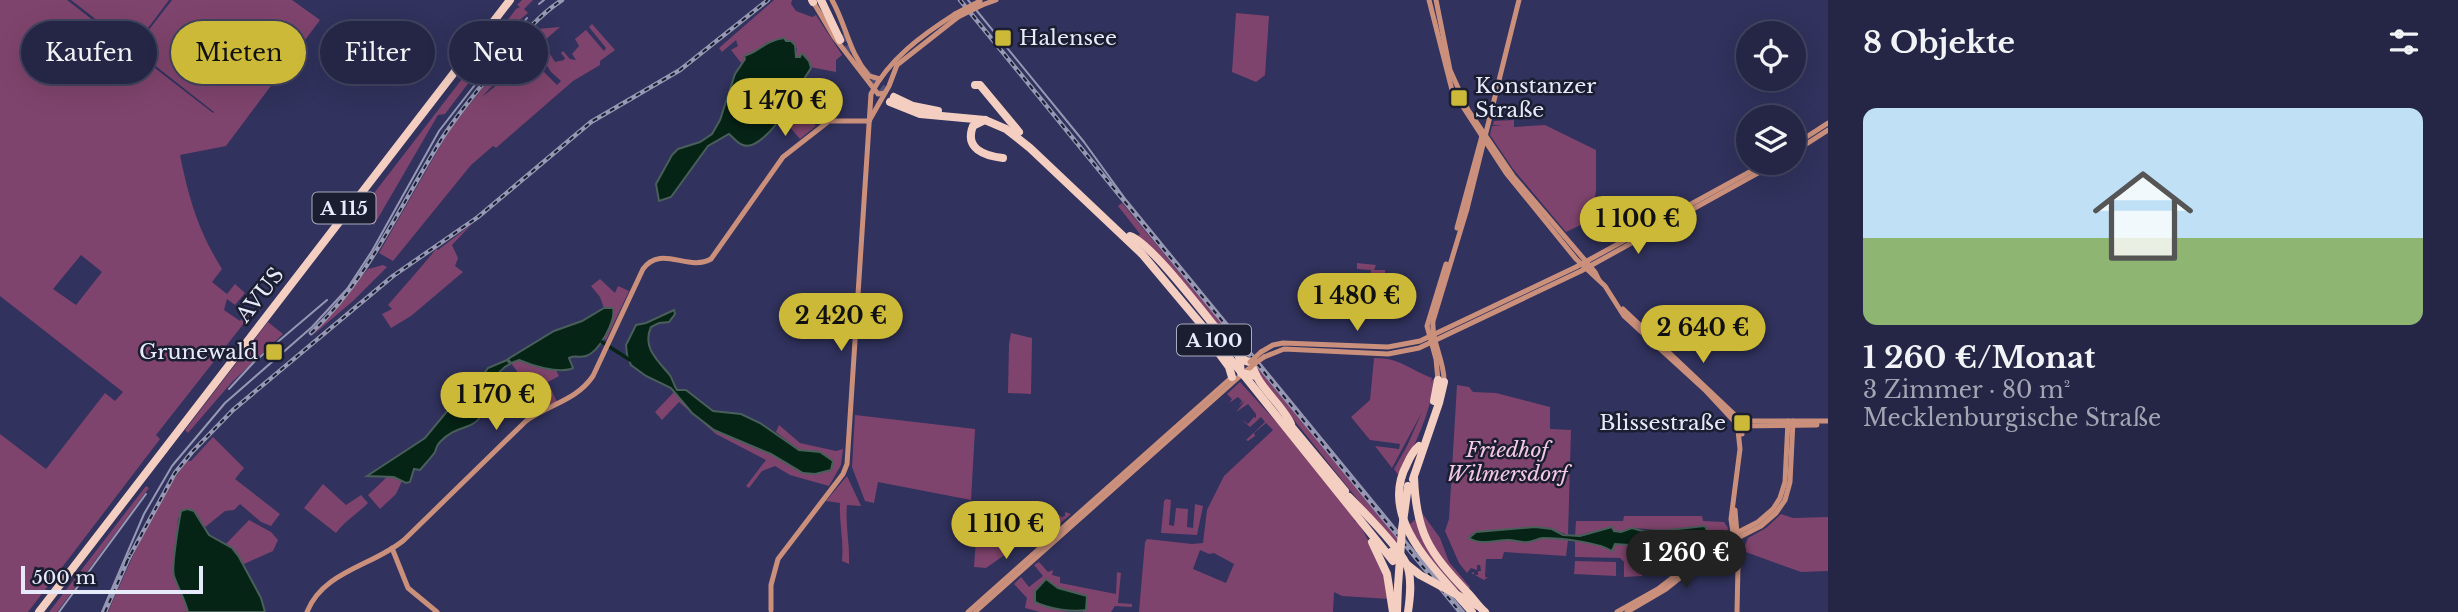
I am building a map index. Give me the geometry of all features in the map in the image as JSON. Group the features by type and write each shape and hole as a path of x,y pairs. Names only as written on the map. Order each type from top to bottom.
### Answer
{"highway":[{"name":"AVUS","path":"269,310 504,0"},
{"name":"AVUS","path":"36,612 510,0"},
{"path":"398,146 515,0"},
{"path":"815,1 841,37 827,0"},
{"path":"975,85 980,85 1019,132"},
{"name":"A 100","path":"889,95 920,114 985,120 1006,129 1030,148 1136,248 1349,497 1392,556"},
{"name":"A 100","path":"889,95 921,108 992,117 1019,132 1130,236 1164,272 1392,556 1415,578 1478,611"},
{"path":"985,120 973,126 970,135 972,142 984,155 1003,158"},
{"path":"1130,236 1154,255 1239,356 1242,372"},
{"path":"1136,248 1136,253 1242,372 1270,415 1291,429"},
{"path":"1242,372 1256,376 1280,405 1291,429"},
{"path":"1397,612 1411,489 1419,446 1441,381"},
{"path":"1441,381 1439,403 1411,489 1419,521 1436,555 1478,602 1478,611"},
{"path":"1419,446 1414,449 1401,478 1398,500 1405,526 1442,577 1478,611"},
{"path":"1349,497 1375,523 1408,566 1408,612"},
{"path":"1365,525 1385,567 1397,612"}],"main road":[{"path":"832,0 857,59 869,76 884,82 889,95"},
{"path":"771,611 773,578 780,556 844,470 851,401 870,101 873,90 897,57 956,16 982,2 996,0"},
{"path":"1432,339 1433,321 1490,117 1519,0"},
{"path":"815,1 834,37 873,90 878,94 889,95"},
{"path":"1432,1 1455,84 1510,178 1618,304 1709,388 1738,423 1740,452 1732,511 1738,568 1737,612"},
{"path":"1436,15 1448,79 1472,123 1484,137"},
{"path":"869,121 889,95 893,71 899,63 956,16"},
{"path":"307,612 318,592 392,548 526,421 565,401 583,388 592,378 643,269 650,262 663,257 698,264 711,259 783,157 829,121 869,121"},
{"path":"1472,123 1476,155"},
{"path":"1806,137 1828,123"},
{"path":"1806,144 1828,130"},
{"path":"1441,381 1428,322 1463,208 1476,155 1484,137"},
{"path":"1586,265 1745,175"},
{"path":"968,612 1270,347 1282,344 1393,347 1432,339 1586,265 1754,175"},
{"path":"975,612 1242,372"},
{"path":"1738,423 1828,422"},
{"path":"1617,612 1658,589 1701,553 1769,520 1785,500 1792,474 1790,424"},
{"path":"1627,612 1661,592 1735,536"},
{"path":"392,548 408,588 437,612"}],"green space":[{"name":"Grunewald","path":"0,0 67,0 94,21 21,21 21,84 157,84 157,70 171,80 171,84 176,84 213,113 178,84 272,84 226,146 180,155 195,214 222,269 212,282 227,294 235,284 245,293 235,305 227,299 224,310 240,321 243,316 252,313 156,435 160,439 28,612 0,612 0,434 46,469 105,393 115,401 123,392 0,296","holes":["81,255 102,272 76,305 53,289"]},
{"path":"71,0 169,0 153,21 98,21"},
{"name":"Grunewald","path":"172,0 292,0 320,20 306,39 306,21 171,21 171,78 157,67 156,21"},
{"path":"522,0 533,0 524,9 528,13 518,21 507,21 520,7 517,5"},
{"path":"774,0 792,0 791,4 796,11 812,17 816,15 842,55 836,60 836,72 810,67 809,61 802,53 798,58 795,56 797,49 794,43 784,38 766,43 755,53 745,56 742,64 731,50 738,46 736,40 722,52 719,48"},
{"path":"1236,13 1269,16 1265,75 1256,82 1232,72"},
{"path":"592,24 615,50 600,61 600,65 573,81 496,148 493,146 471,165 393,261 379,253 450,129 486,84 495,84 482,97 498,84 548,84 548,76 557,85 561,81 548,67 548,51 555,62 564,60 561,53 563,51 570,59 576,60 572,54 579,46 575,39 586,30 604,51 606,48 589,27"},
{"path":"560,27 548,37 548,28"},
{"path":"458,84 468,84 445,114 438,115 374,225 358,214"},
{"path":"791,91 813,105 804,112 816,126 800,139 784,120 779,118"},
{"path":"1514,120 1514,127 1545,125 1596,150 1596,191 1591,220 1566,232 1513,169 1490,135 1492,126 1503,126 1493,125 1494,121"},
{"path":"1122,203 1249,356 1246,359 1137,237 1140,234 1118,206"},
{"path":"472,224 452,245 458,258 455,266 463,272 411,316 391,328 382,314 392,309 388,305 436,249"},
{"path":"1357,263 1376,265 1374,270 1385,270 1385,279 1373,278 1370,295 1384,296 1384,316 1370,315 1368,302 1364,302 1362,306 1364,289 1356,287 1369,288 1369,282 1362,281 1358,285 1358,278 1370,279 1371,270 1357,269"},
{"path":"383,265 387,267 313,335 368,269"},
{"path":"600,279 615,293 618,286 629,291 606,340 604,336 614,315 608,308 604,308 600,297 591,286"},
{"path":"268,322 283,334 232,382 188,433 185,430"},
{"path":"1011,333 1032,338 1031,394 1008,393"},
{"path":"1374,358 1404,365 1432,378 1431,383 1435,379 1426,417 1399,476 1394,469 1422,412 1392,468 1375,446 1399,449 1400,444 1370,440 1351,417 1370,400"},
{"path":"519,360 556,370 559,376 548,382 557,402 543,407 511,363"},
{"path":"1258,368 1399,540 1398,550 1258,375"},
{"path":"1240,382 1291,438 1355,519 1354,522 1357,520 1384,569 1390,599 1342,596 1334,592 1333,612 1139,612 1147,539 1203,543 1207,510 1224,476 1273,430 1266,423 1254,433 1255,436 1246,440 1265,422 1261,417 1250,427 1242,420 1248,424 1256,418 1256,414 1248,404 1236,412 1245,401 1239,405 1242,401 1238,397 1229,403 1232,399 1227,394","holes":["1200,550 1214,553 1234,564 1226,583 1193,569"]},
{"name":"Friedhof Wilmersdorf","path":"1457,385 1469,387 1473,392 1496,393 1550,407 1550,429 1571,430 1568,535 1549,528 1535,527 1476,532 1470,535 1491,541 1508,539 1527,542 1541,538 1568,540 1566,556 1504,552 1502,559 1486,559 1485,577 1488,577 1484,580 1475,575 1481,571 1480,565 1477,565 1477,570 1471,568 1467,573 1459,563 1445,531 1449,519"},
{"path":"674,392 699,419 714,430 771,454 803,473 830,471 833,461 799,450 776,432 779,425 800,443 836,451 843,449 841,465 829,486 790,475 775,466 762,471 749,488 746,486 766,460 716,434 679,402 662,420 655,412"},
{"path":"855,415 975,429 971,500 878,482 874,503 865,501 852,467"},
{"path":"213,437 244,468 235,479 280,514 271,526 261,522 240,504 234,510 225,511 204,528 199,517 181,515 178,518 173,576 185,598 188,612 108,612 163,496 187,461 191,461"},
{"path":"388,476 402,481 396,494 380,509 368,495"},
{"path":"847,476 861,506 847,505 849,564 842,561 840,503 826,501"},
{"path":"323,484 346,505 361,495 368,503 336,533 304,508"},
{"path":"146,486 149,488 57,612 49,612"},
{"path":"1166,499 1171,500 1169,525 1174,526 1176,508 1188,509 1187,527 1193,528 1195,504 1203,506 1197,535 1161,533"},
{"path":"979,507 1062,517 1065,512 1071,514 1050,532 1040,526 977,520"},
{"path":"1422,513 1440,538 1449,562 1470,587 1465,594 1440,574 1409,525"},
{"path":"1781,514 1793,518 1828,517 1828,571 1801,572 1743,551 1748,538 1766,528"},
{"path":"1624,516 1702,516 1703,521 1724,522 1728,528 1727,532 1690,556 1644,560 1642,576 1624,577 1624,562 1620,558 1575,557 1575,541 1602,545 1610,551 1615,544 1669,545 1706,539 1707,527 1618,532 1612,527 1575,536 1576,521 1623,521"},
{"path":"249,520 271,532 278,540 273,551 244,564 226,544"},
{"path":"977,525 1021,530 1020,544 986,568 974,567"},
{"path":"1575,561 1616,562 1616,576 1574,574"},
{"path":"1039,562 1048,572 1053,570 1052,575 1060,577 1060,583 1116,594 1117,572 1121,573 1118,603 1132,604 1132,607 1115,606 1111,612 1083,612 1080,594 1057,588 1050,581 1035,591 1063,611 1074,612 1040,612 1025,608 1027,598 1014,584 1021,577 1029,587 1043,576 1034,565"}],"shaded area":[{"path":"784,38 795,45 796,57 800,57 802,53 811,68 774,127 764,137 748,146 729,134 708,146 671,197 659,201 656,184 672,155 678,149 700,142 712,134 744,56"},
{"path":"604,308 613,308 612,320 605,335 591,353 584,357 569,358 573,368 552,369 519,360 511,363 508,359 554,331 582,321"},
{"path":"674,310 675,314 669,322 651,327 648,341 652,353 677,390 686,390 713,411 741,414 760,423 799,450 820,452 833,461 831,470 815,474 803,473 771,454 714,430 692,413 671,388 631,365 626,345 636,325"},
{"path":"507,360 510,364 499,373 485,392 481,416 476,422 448,435 440,442 420,470 414,469 410,482 406,483 394,477 367,476 425,438 463,392 480,379 488,368"},
{"path":"181,511 194,511 209,535 232,548 239,557 261,598 265,612 188,612 173,571"},
{"path":"1705,526 1708,533 1704,541 1669,545 1656,543 1646,546 1615,544 1612,551 1588,543 1559,539 1482,542 1469,538 1476,532 1535,527 1552,529 1563,535 1580,536 1612,527 1614,531 1621,532 1632,528 1642,531"},
{"path":"1046,579 1058,588 1087,596 1086,610 1060,609 1035,602 1035,591"}],"waterway":[{"path":"602,342 630,360"}],"tunnel":[{"path":"843,34 851,52"},
{"path":"864,71 894,97"}],"tram line":[{"path":"539,4 544,0"},
{"path":"968,0 1084,142 1126,200 1464,612"},
{"path":"102,612 144,514 172,466 225,403 312,327 347,289 372,251 439,131 527,18"},
{"path":"229,389 254,362 327,300"},
{"path":"59,612 146,494"}],"railway":[{"path":"311,333 332,312 367,265 441,140 462,111 528,29 562,0"},
{"path":"126,563 175,473 233,410 393,276 478,217 591,122 680,70 768,0"},
{"path":"960,0 1460,612"},
{"path":"105,612 130,555"}],"place":[{"name":"Halensee","path":"1003,38"},
{"name":"Konstanzer Straße","path":"1459,98"},
{"name":"Grunewald","path":"274,352"},
{"name":"Blissestraße","path":"1742,423"}]}
